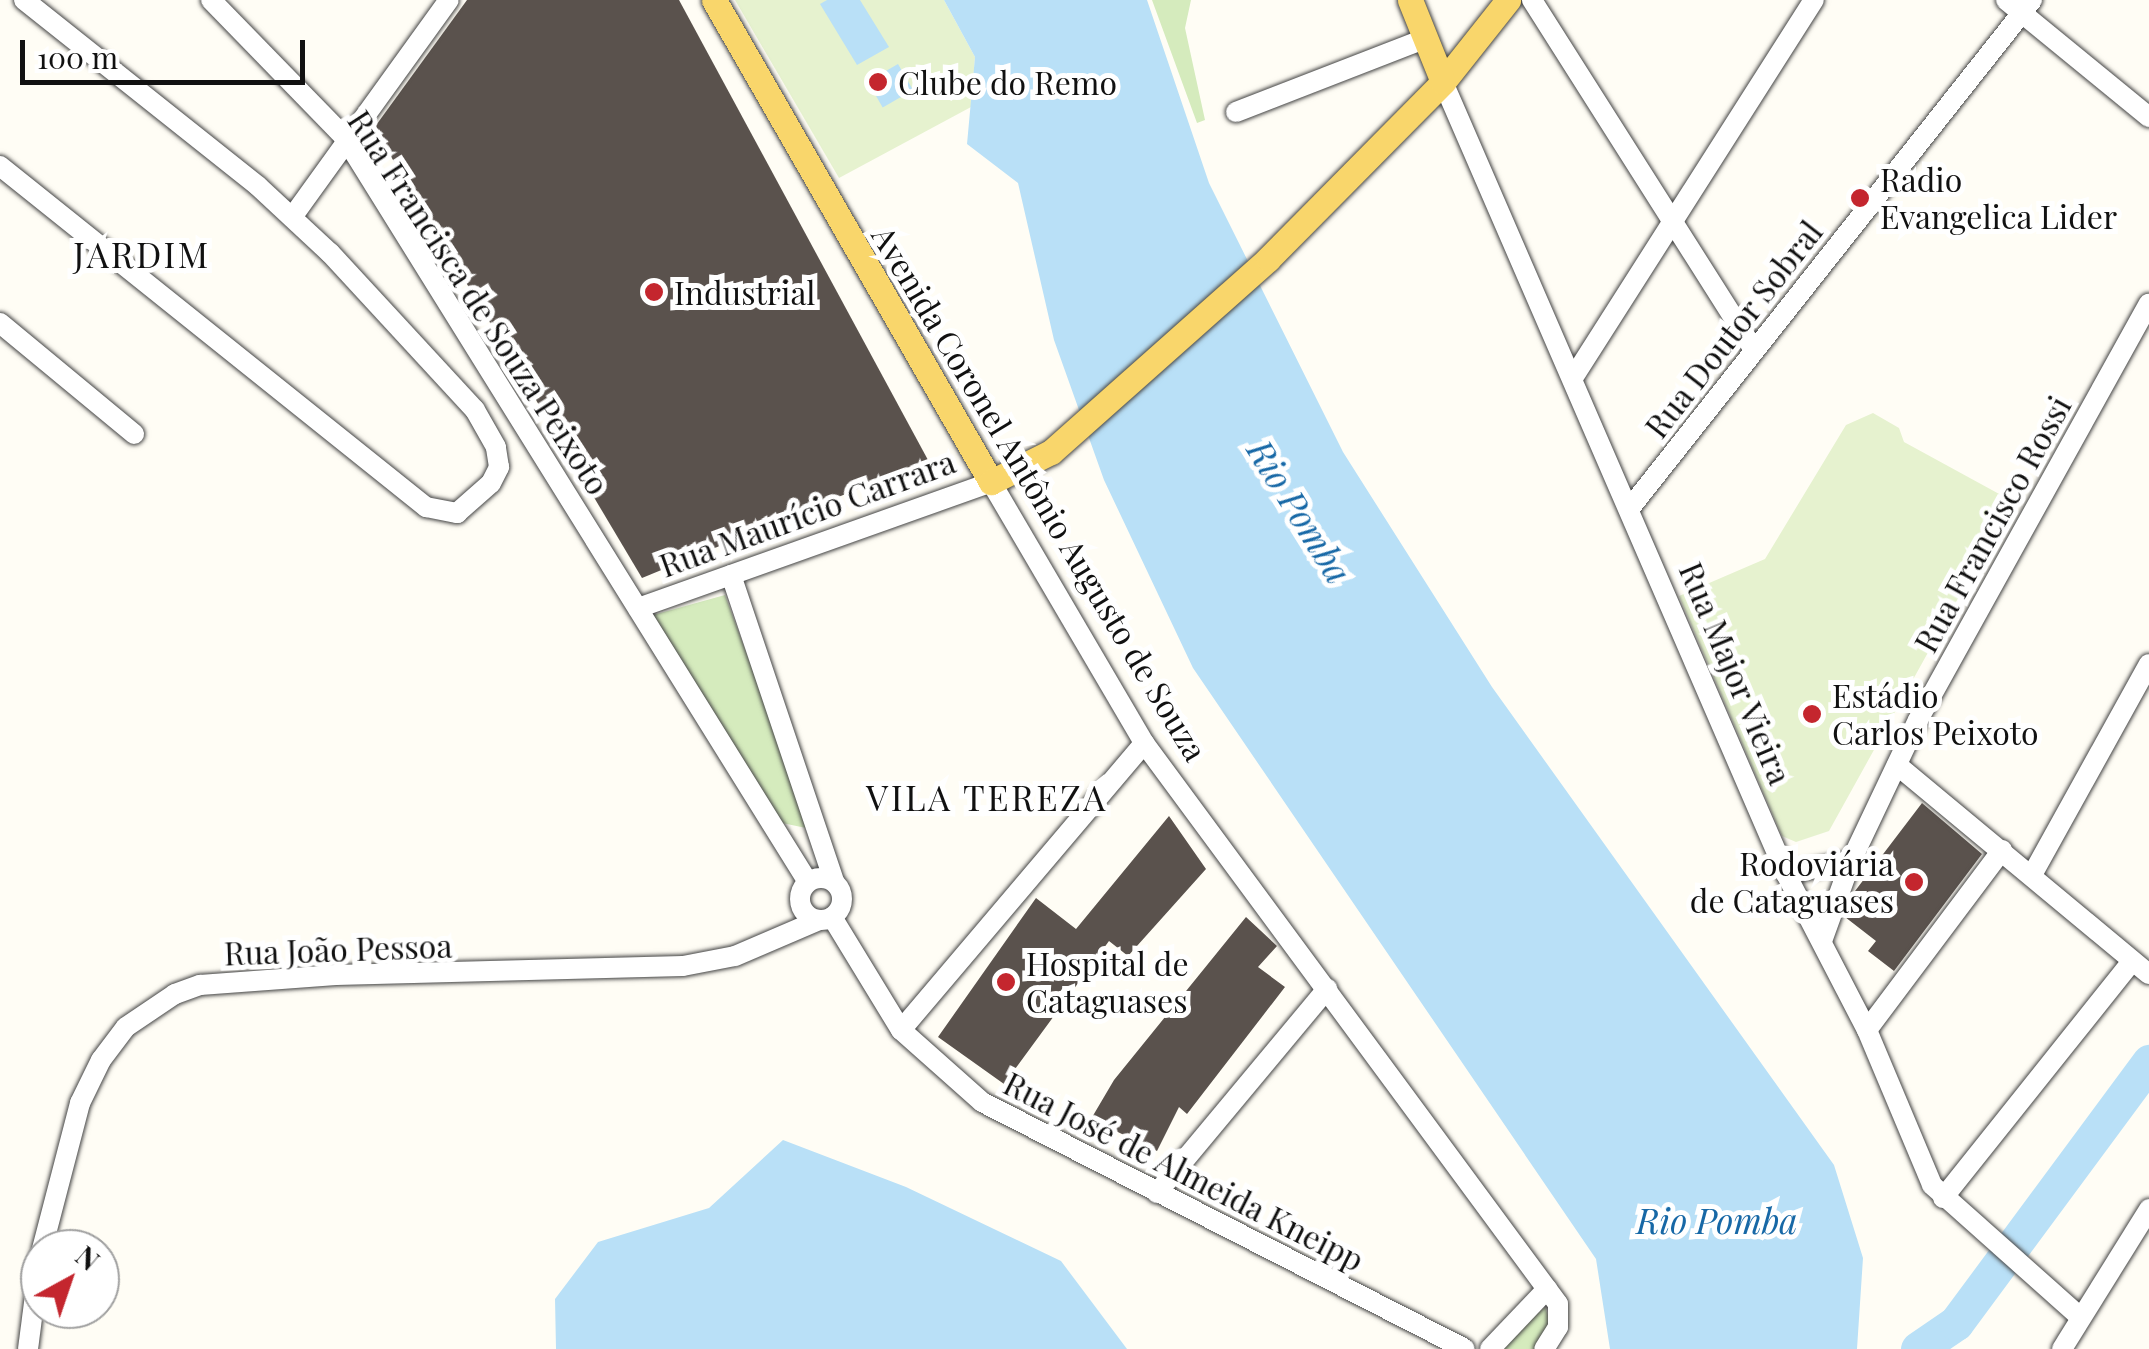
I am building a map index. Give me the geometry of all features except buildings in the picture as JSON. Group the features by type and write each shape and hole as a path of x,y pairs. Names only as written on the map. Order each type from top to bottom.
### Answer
{"main road":[{"name":"Avenida Coronel Antônio Augusto de Souza","path":"714,0 991,482"},
{"name":"Rua Major Vieira","path":"1410,0 1443,82"},
{"name":"Rua Maurício Carrara","path":"991,482 1051,452 1268,259 1443,82 1508,0"}],"street":[{"path":"0,166 426,507 457,513 491,483 499,467 496,447 476,410 293,216 24,0"},
{"name":"Rua Francisca de Souza Peixoto","path":"211,0 345,138 638,608 804,890"},
{"path":"293,216 345,138 449,0"},
{"path":"1532,0 1754,350"},
{"path":"1573,378 1814,0"},
{"path":"2020,4 2149,117"},
{"name":"Rua Doutor Sobral","path":"1630,508 2020,4"},
{"path":"1236,112 1427,38"},
{"name":"Rua Major Vieira","path":"1443,82 1786,874 1867,1030 1932,1185 2045,1292 2079,1316"},
{"name":"Rua Francisco Rossi","path":"1822,941 1850,861 1896,765 2149,304"},
{"path":"0,323 134,434"},
{"name":"Rua Maurício Carrara","path":"638,608 991,482"},
{"name":"Avenida Coronel Antônio Augusto de Souza","path":"991,482 1144,743 1547,1289 1560,1315 1546,1347"},
{"path":"731,575 843,900 825,918"},
{"path":"2032,875 2149,664"},
{"path":"901,1030 1144,743"},
{"path":"1896,765 2143,970 1943,1198"},
{"path":"1867,1030 2002,850"},
{"path":"1786,874 1850,861"},
{"path":"779,936 804,890 834,881"},
{"name":"Rua José de Almeida Kneipp","path":"804,890 806,914 825,918 901,1030 982,1102 1465,1349"},
{"name":"Rua João Pessoa","path":"46,1229 80,1102 101,1060 126,1027 174,994 200,985 336,975 683,966 735,956 825,918"},
{"path":"1157,1193 1327,989"},
{"path":"2062,1349 2149,1209"},
{"path":"1490,1349 1547,1289"}],"green space":[{"name":"Clube do Remo","path":"735,0 944,0 975,57 971,107 839,178"},
{"path":"1152,0 1191,0 1185,28 1205,120 1197,123"},
{"name":"Estádio Carlos Peixoto","path":"1873,413 1899,428 1904,442 2012,501 1829,831 1796,842 1782,836 1679,596 1765,559 1846,425"},
{"path":"725,595 811,829 782,823 653,615"},
{"path":"1545,1307 1553,1330 1537,1349 1496,1349"}],"water":[{"path":"827,0 860,0 889,47 857,65 820,4"},
{"name":"Rio Pomba","path":"944,0 1147,0 1209,183 1343,452 1492,687 1834,1165 1863,1258 1857,1349 1610,1349 1596,1259 1193,668 1104,480 1054,340 1018,183 967,144 975,57"},
{"path":"898,64 913,90 883,107 868,82"},
{"path":"783,1140 906,1187 1061,1261 1127,1349 556,1349 555,1299 598,1242 709,1208"}],"waterway":[{"path":"1918,1349 1956,1323 2149,1062"}],"place":[{"name":"Clube do Remo","path":"878,82"},
{"name":"Radio Evangelica Lider","path":"1860,198"},
{"name":"Industrial","path":"654,292"},
{"name":"Estádio Carlos Peixoto","path":"1812,714"},
{"name":"Rodoviária de Cataguases","path":"1914,882"},
{"name":"Hospital de Cataguases","path":"1006,982"}],"district":[{"name":"JARDIM","path":"142,254"},
{"name":"VILA TEREZA","path":"987,797"}]}
